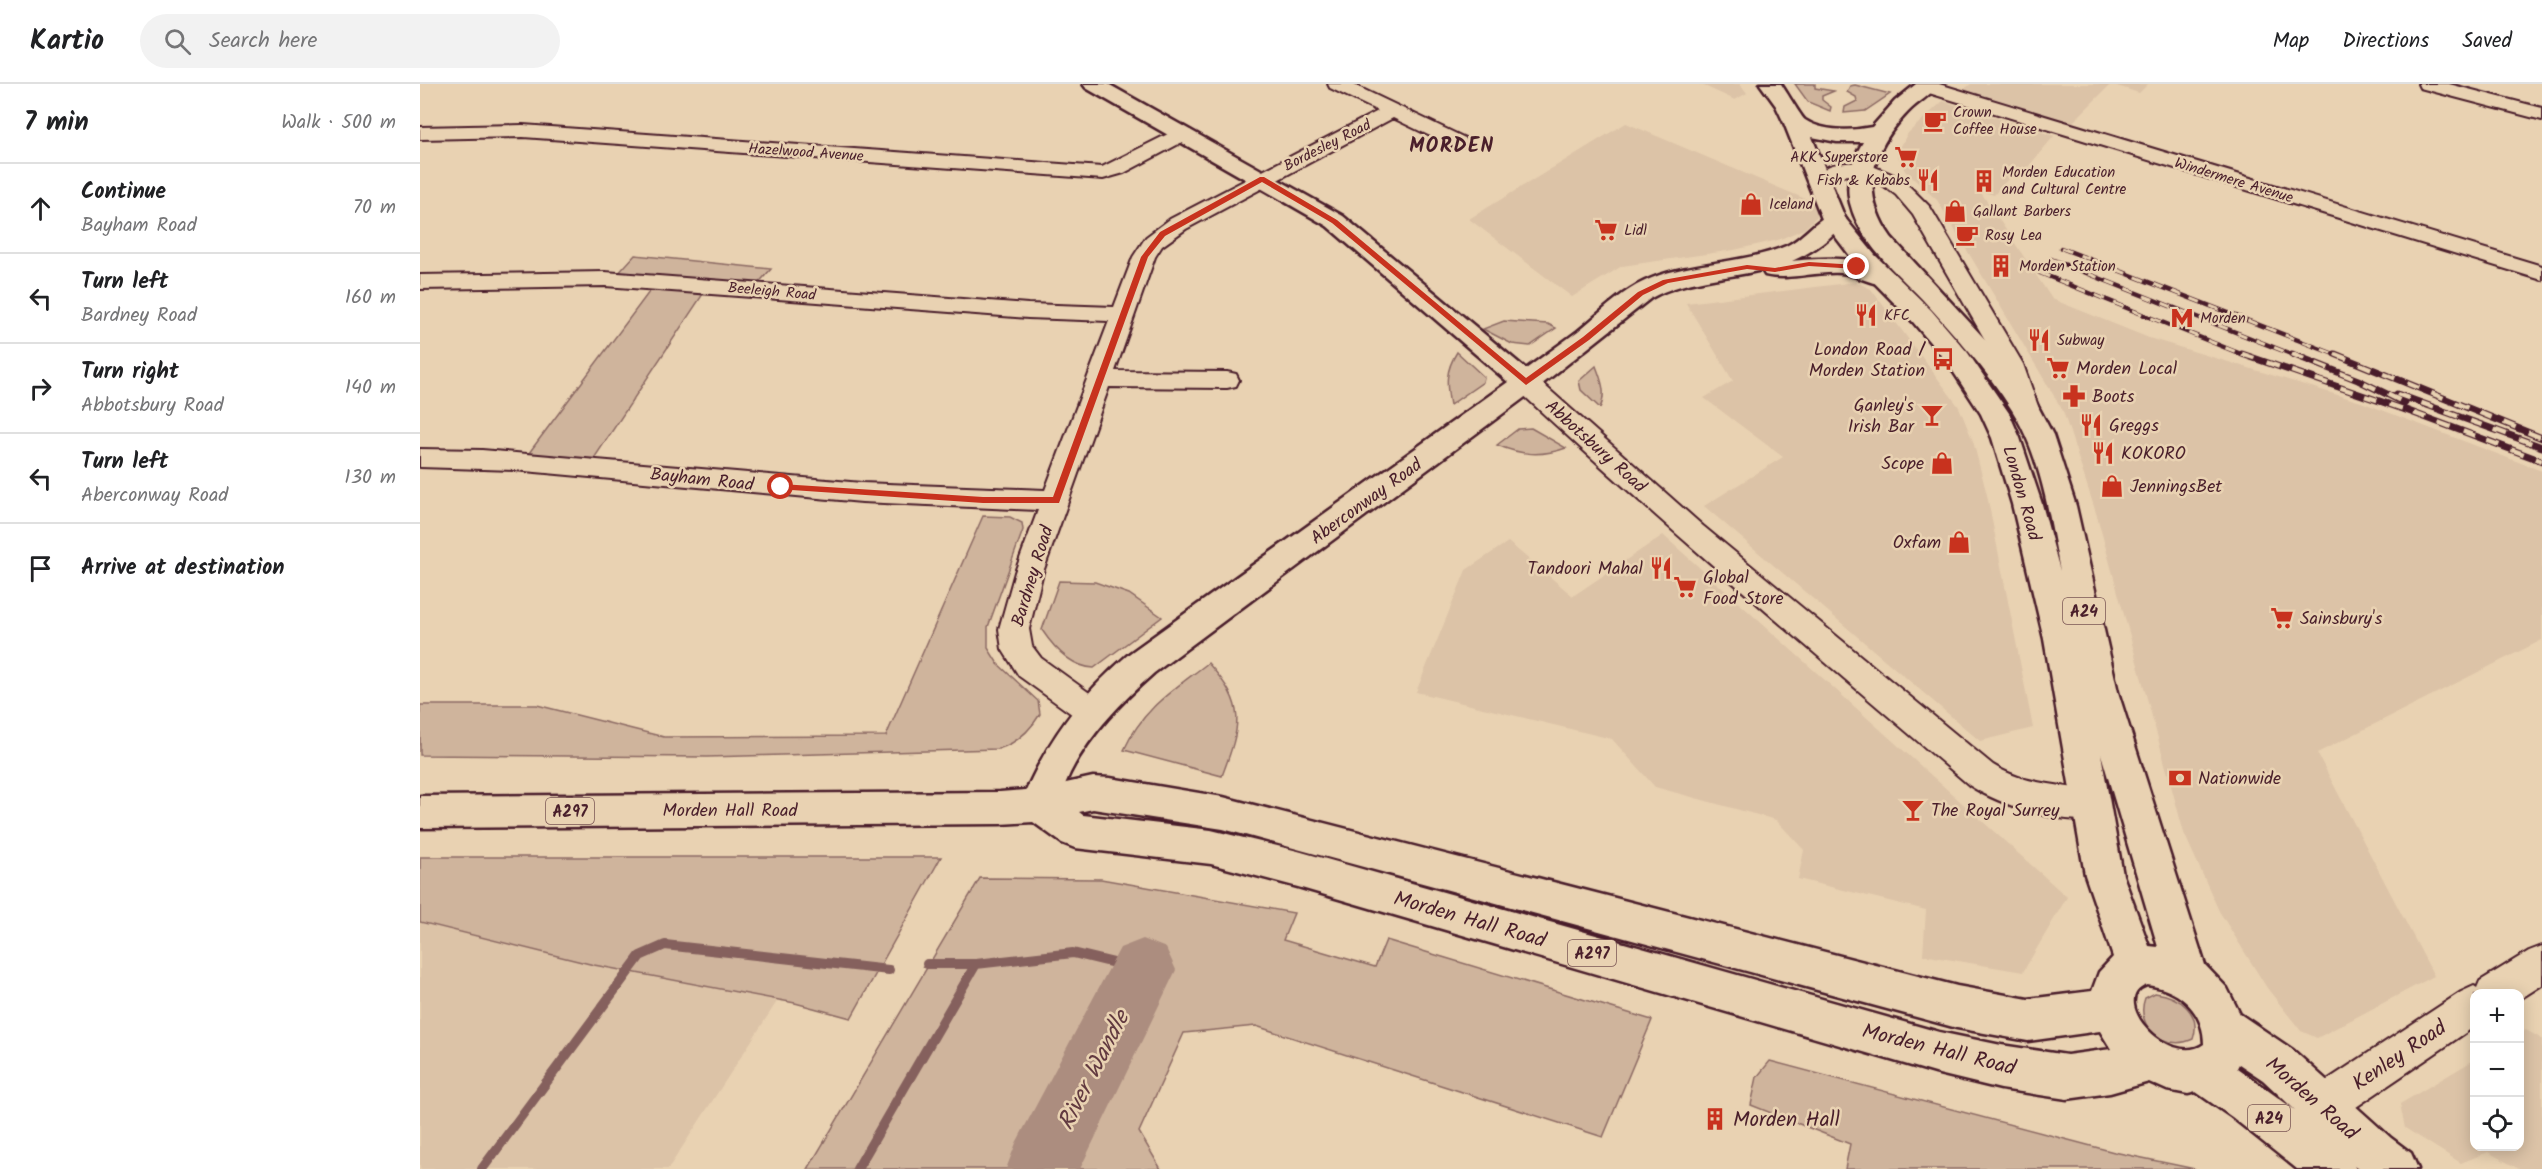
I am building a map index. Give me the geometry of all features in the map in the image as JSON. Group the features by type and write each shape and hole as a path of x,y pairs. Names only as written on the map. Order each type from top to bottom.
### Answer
{"main road":[{"name":"Abbotsbury Road","path":"1093,84 1335,221 1526,382"},
{"name":"London Road","path":"1770,84 1786,105 1795,123 1822,186 1833,219 1851,243 1922,316 1959,359 1995,413 2006,438 2027,504 2061,639 2104,875 2136,966"},
{"name":"A24","path":"1863,168 1868,152 1896,111 1927,85"},
{"path":"1795,123 1837,136 1866,136 1880,132"},
{"name":"London Road","path":"1863,168 1860,193 1867,215 1876,232 1904,268 1938,301 1983,352 2026,409 2043,446 2065,516 2095,671 2150,860 2189,978"},
{"name":"Aberconway Road","path":"1747,267 1775,270 1809,264 1837,253 1861,233 1867,215"},
{"name":"Aberconway Road","path":"1039,805 1048,778 1076,729 1114,687 1142,663 1586,338 1641,293 1666,281 1747,267 1807,244 1826,230 1833,219"},
{"name":"Aberconway Road","path":"1809,264 1857,267 1883,278"},
{"name":"Morden Hall Road","path":"420,812 980,808 1039,805 1093,793 1223,813 1957,1007 2028,1020 2112,1009"},
{"name":"Morden Hall Road","path":"1039,805 1075,831 1211,848 1298,869 1918,1047 2001,1067 2067,1077 2110,1071 2150,1060"},
{"path":"2136,966 2126,971 2116,982 2111,994 2112,1009 2121,1031 2131,1044 2150,1060 2169,1069 2186,1072 2201,1070 2218,1060 2225,1047 2226,1029"},
{"name":"A24","path":"2136,966 2168,968 2189,978 2213,1000 2226,1029"},
{"name":"Morden Road","path":"2226,1029 2278,1065 2375,1154 2395,1169"},
{"name":"A24","path":"2201,1070 2248,1101 2333,1169"}],"street":[{"name":"Bordesley Road","path":"1337,84 1458,142"},
{"path":"2427,84 2542,114"},
{"name":"Windermere Avenue","path":"1927,85 2542,273"},
{"name":"Bordesley Road","path":"1262,179 1393,111"},
{"name":"Hazelwood Avenue","path":"420,134 522,131 1103,173 1117,169 1183,134"},
{"path":"1822,186 1827,175 1835,170 1863,168 1887,179 1903,191 1922,212 2012,364 2026,409"},
{"name":"Bardney Road","path":"1091,711 1030,667 1017,649 1014,629 1029,572 1144,257 1154,242 1178,224 1262,179"},
{"name":"Beeleigh Road","path":"420,282 610,279 1028,311 1124,314"},
{"path":"1101,379 1227,380"},
{"name":"Abbotsbury Road","path":"1526,382 1585,438 1685,526 1981,775 1996,786 2016,795 2091,806"},
{"name":"Bayham Road","path":"420,458 517,461 828,492 983,500 1056,500"},
{"path":"2500,989 2542,964"},
{"name":"Kenley Road","path":"2324,1106 2470,1008"}],"shaded area":[{"path":"1700,84 1740,84 1747,93 1735,100"},
{"path":"1795,84 1815,84 1815,88 1834,91 1822,96 1822,100 1831,107 1830,111 1808,102"},
{"path":"1971,84 2111,84 2072,123 1960,92"},
{"path":"2111,84 2148,84 2139,93"},
{"path":"1855,85 1890,94 1865,111 1844,113 1845,107 1857,101 1856,97 1847,92 1850,86"},
{"path":"1943,101 2054,136 2024,172 2016,170 1994,195 1980,191 2052,299 2149,338 2361,402 2542,471 2542,640 2317,753 2434,976 2317,1038 2301,1031 2267,988 2219,911 2184,833 2097,516 2063,411 1937,200 1905,171 1897,153 1908,133"},
{"path":"1626,123 1815,203 1818,215 1804,229 1778,240 1734,250 1622,266 1572,297 1469,219"},
{"path":"635,255 771,269 755,287 615,277"},
{"path":"1856,282 1871,289 1959,407 1973,441 1987,495 2033,728 1980,741 1704,506 1783,457 1704,398 1733,381 1686,303"},
{"path":"655,284 707,288 589,466 526,457"},
{"path":"1504,321 1548,324 1556,328 1530,346 1512,344 1483,329"},
{"path":"1457,352 1484,377 1483,382 1450,405 1447,378 1450,365"},
{"path":"1596,366 1603,392 1600,408 1581,390 1579,381"},
{"path":"1531,428 1566,448 1548,453 1531,454 1497,445 1518,429"},
{"path":"983,516 1010,517 1022,523 1023,530 988,627 988,648 998,664 1038,701 1040,714 1022,736 998,749 707,757 420,755 420,705 537,705 664,737 886,736"},
{"path":"1663,535 2067,897 2023,972 1923,955 1926,910 1798,879 1804,850 1776,820 1655,787 1612,739 1416,692 1466,570 1508,542 1573,596"},
{"path":"1059,581 1095,582 1129,594 1162,617 1094,668 1086,667 1071,660 1058,650 1042,630"},
{"path":"1208,663 1229,692 1235,704 1237,716 1233,743 1222,776 1124,750 1149,711"},
{"path":"420,857 941,857 851,1018 795,1003 594,965 420,922"},
{"path":"980,878 1101,879 1294,913 1283,940 1375,967 1386,940 1652,1020 1603,1137 1256,1026 1184,1033 1139,1132 1161,1169 808,1169"},
{"path":"420,922 594,965 778,1000 668,1169 420,1169"},
{"path":"2155,993 2173,998 2187,1007 2194,1021 2193,1039 2183,1042 2163,1040 2148,1028 2143,1009 2145,998"},
{"path":"2526,1030 2542,1039 2542,1169 2519,1169 2488,1152 2461,1163 2405,1128 2400,1104 2470,1062 2470,1151 2524,1151 2524,1031"},
{"path":"1770,1061 2114,1152 2195,1169 1845,1169 1850,1144 1751,1105 1757,1077"}],"waterway":[{"path":"482,1169 640,956 665,945 889,970"},
{"path":"976,964 1073,953 1143,970"},
{"path":"927,964 976,964"},
{"path":"857,1169 976,964"},
{"name":"River Wandle","path":"1042,1169 1143,970"}],"railway":[{"path":"2061,248 2339,356"},
{"path":"2051,259 2296,356"},
{"path":"2040,273 2246,356"},
{"path":"2242,354 2403,409 2542,461"},
{"path":"2292,354 2358,380 2405,403"},
{"path":"2335,354 2542,438"},
{"path":"2397,394 2542,447"}],"place":[{"name":"Crown Coffee House","path":"1935,121"},
{"name":"AKK Superstore","path":"1906,157"},
{"name":"Fish & Kebabs","path":"1928,180"},
{"name":"Morden Education and Cultural Centre","path":"1984,181"},
{"name":"Iceland","path":"1751,204"},
{"name":"Gallant Barbers","path":"1955,211"},
{"name":"Lidl","path":"1606,230"},
{"name":"Rosy Lea","path":"1967,235"},
{"name":"Morden Station","path":"2001,266"},
{"name":"KFC","path":"1866,315"},
{"name":"Morden","path":"2182,318"},
{"name":"Subway","path":"2039,340"},
{"name":"London Road / Morden Station","path":"1943,359"},
{"name":"Morden Local","path":"2058,368"},
{"name":"Boots","path":"2074,396"},
{"name":"Ganley's Irish Bar","path":"1932,415"},
{"name":"Greggs","path":"2091,425"},
{"name":"KOKORO","path":"2103,453"},
{"name":"Scope","path":"1942,463"},
{"name":"JenningsBet","path":"2112,486"},
{"name":"Oxfam","path":"1959,542"},
{"name":"Tandoori Mahal","path":"1661,568"},
{"name":"Global Food Store","path":"1685,587"},
{"name":"Sainsbury's","path":"2282,618"},
{"name":"Nationwide","path":"2180,778"},
{"name":"The Royal Surrey","path":"1913,810"},
{"name":"Morden Hall","path":"1715,1119"}],"district":[{"name":"MORDEN","path":"1452,145"}],"route":[{"path":"781,487 828,492 983,500 1056,500 1144,257 1162,234 1262,179 1335,221 1526,382 1586,338 1641,293 1666,281 1747,267 1775,270 1809,264 1857,267"}]}
